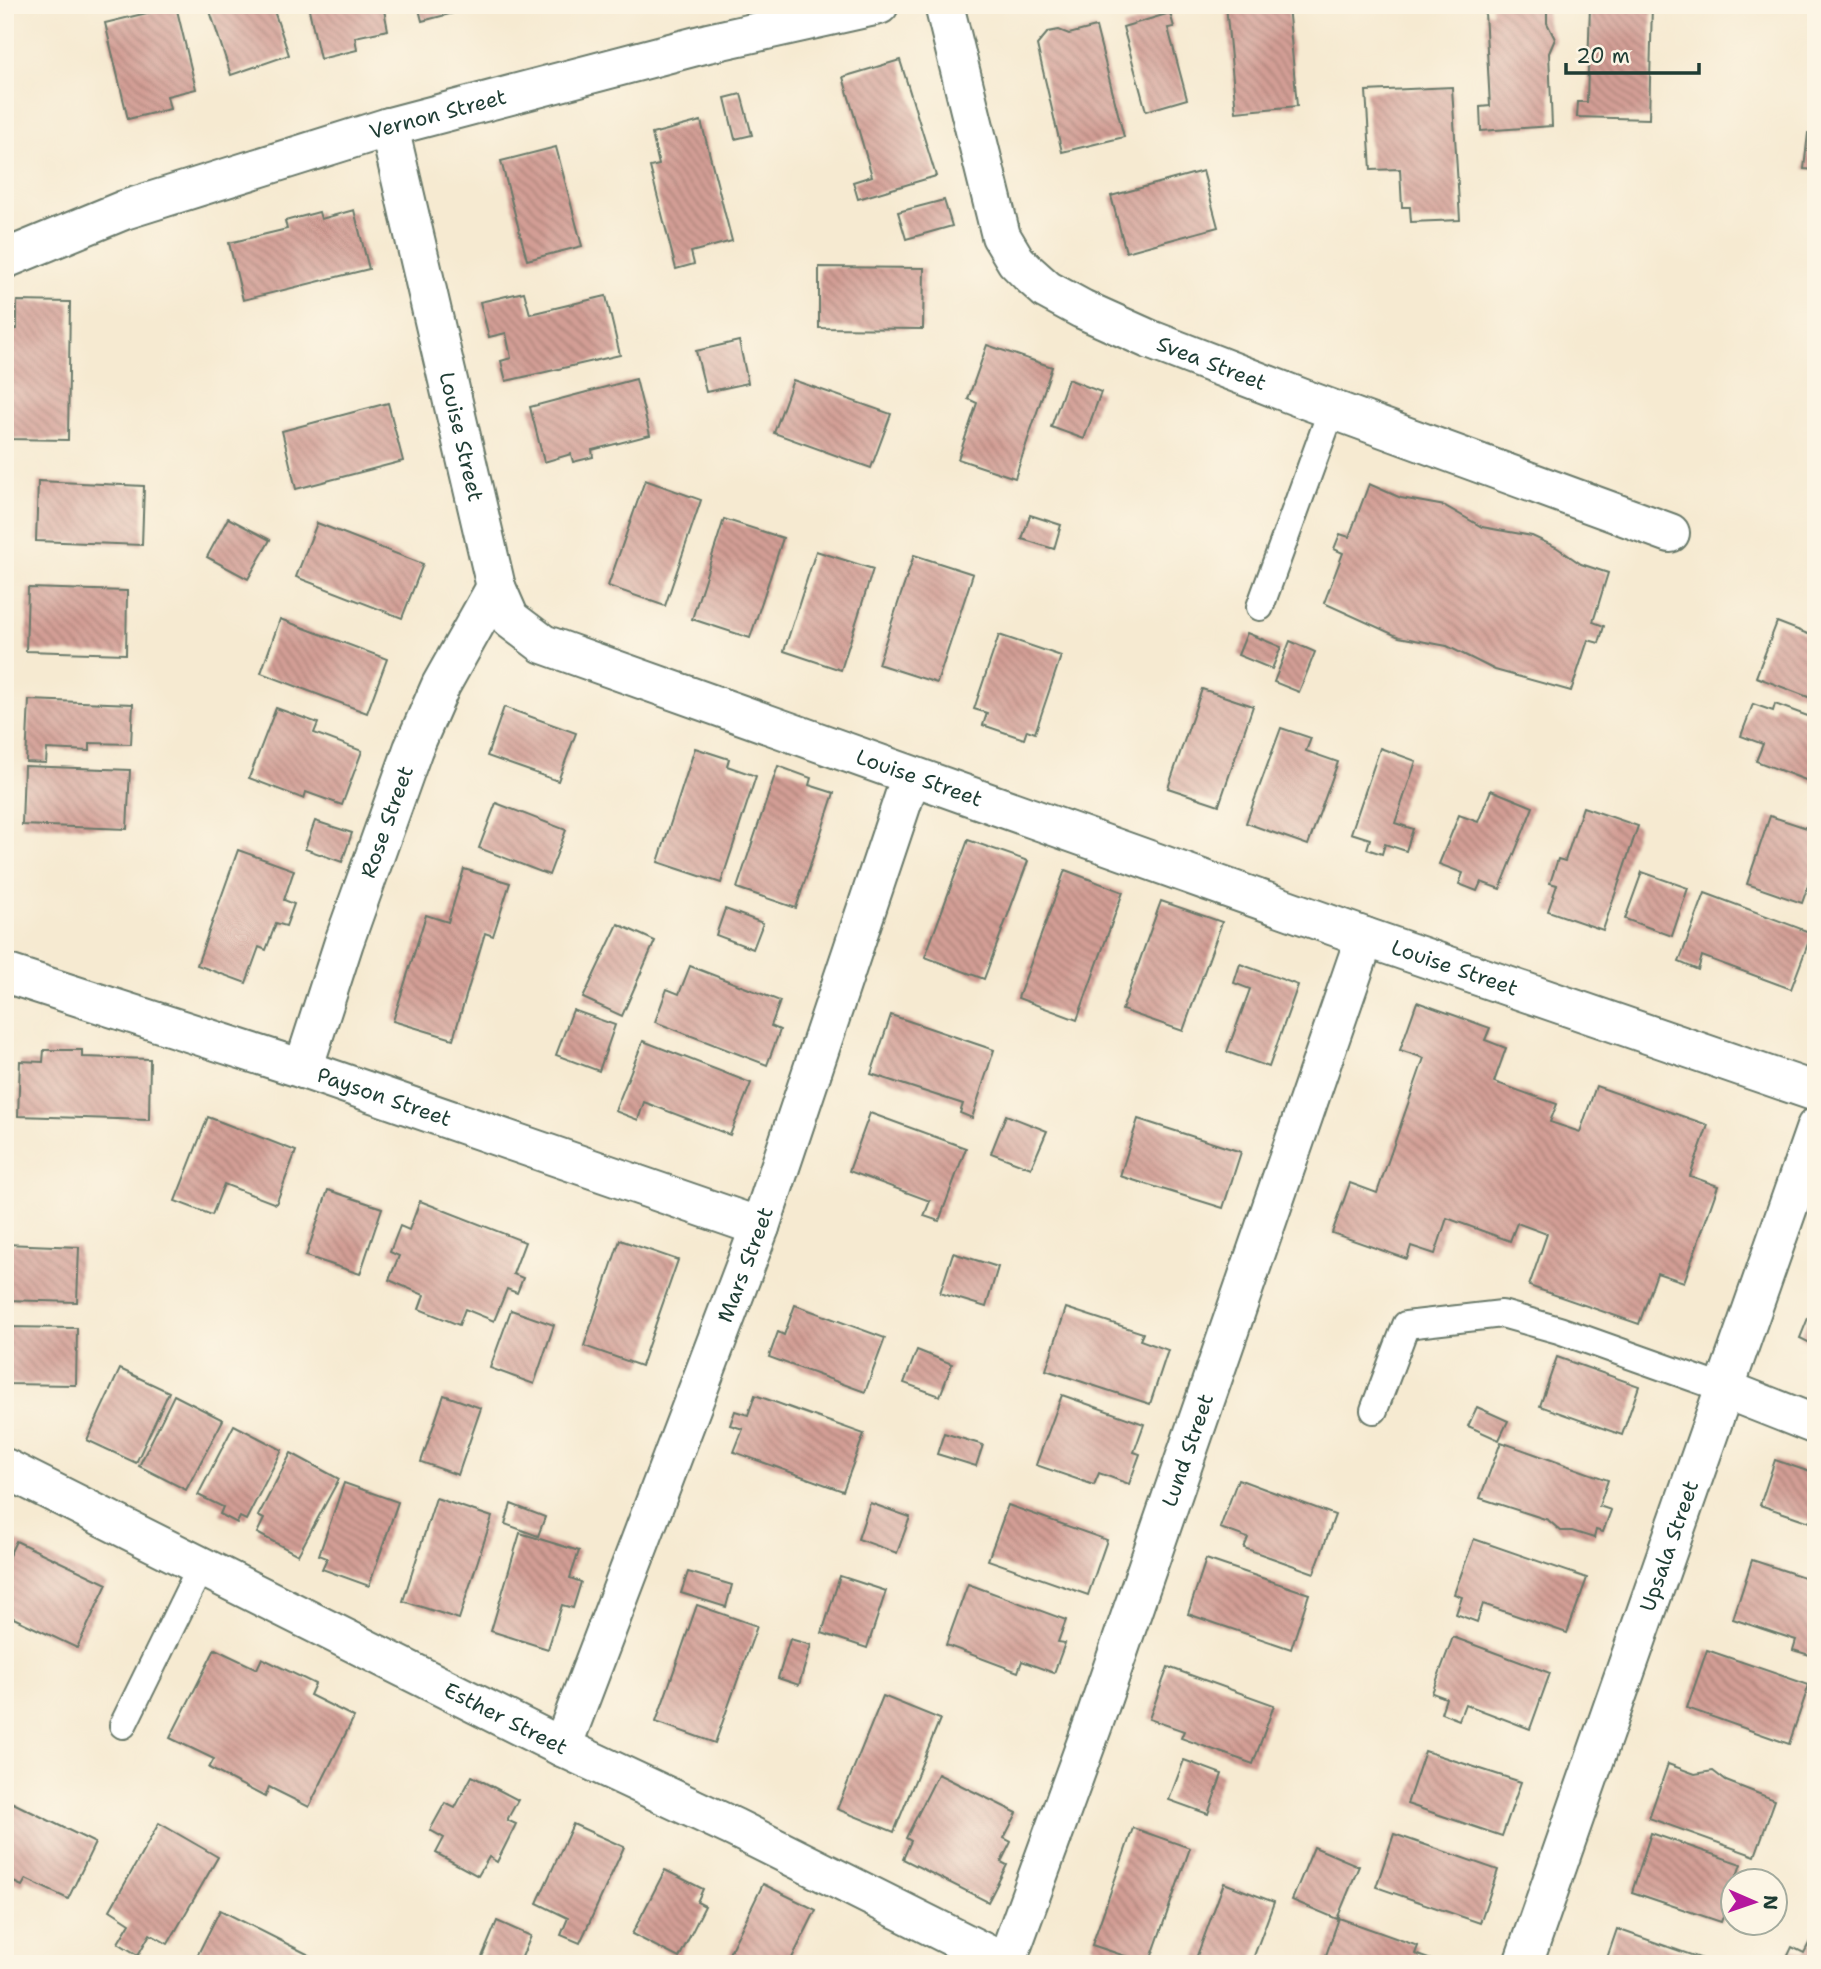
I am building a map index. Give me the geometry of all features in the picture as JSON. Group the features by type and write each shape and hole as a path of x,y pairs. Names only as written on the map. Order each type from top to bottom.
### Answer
{"street":[{"name":"Vernon Street","path":"5,259 124,210 388,127 708,43 880,5"},
{"name":"Svea Street","path":"944,5 1001,236 1016,261 1047,290 1082,309 1152,340 1670,533"},
{"name":"Louise Street","path":"388,127 496,587 510,619 543,644 1365,937 1816,1092"},
{"name":"Rose Street","path":"303,1069 344,942 413,749 441,685 496,587"},
{"name":"Mars Street","path":"562,1747 760,1227 911,776"},
{"name":"Lund Street","path":"1007,1963 1094,1722 1365,937"},
{"name":"Payson Street","path":"5,974 303,1069 760,1227"},
{"name":"Upsala Street","path":"1523,1964 1722,1388 1816,1127"},
{"path":"1722,1388 1816,1425"},
{"name":"Esther Street","path":"5,1468 562,1747 735,1828 1007,1963"}],"lane":[{"path":"1260,607 1332,409"},
{"path":"1374,1410 1406,1325 1502,1314 1559,1330 1722,1388"},
{"path":"123,1726 201,1566"}],"building":[{"path":"208,5 272,5 289,55 231,75"},
{"path":"308,5 383,5 388,30 355,37 357,50 320,59"},
{"path":"418,5 481,5 481,6 422,21"},
{"path":"1226,5 1288,5 1297,106 1236,112"},
{"path":"1491,5 1547,5 1547,23 1555,39 1549,53 1552,126 1481,131 1480,107 1490,106 1485,12 1492,12"},
{"path":"1590,5 1652,5 1649,119 1577,117 1578,102 1587,102"},
{"path":"176,6 196,89 167,96 170,109 128,119 105,23"},
{"path":"1170,13 1174,27 1168,28 1187,99 1146,111 1123,27"},
{"path":"1096,27 1124,137 1062,152 1037,45 1048,32 1059,30 1069,34"},
{"path":"900,60 936,176 858,199 853,182 872,176 843,77"},
{"path":"1452,87 1460,220 1411,222 1410,207 1402,207 1400,169 1371,170 1366,91"},
{"path":"741,94 752,135 735,139 725,98"},
{"path":"701,121 732,241 691,252 694,264 676,269 650,167 659,165 652,134"},
{"path":"1808,133 1816,134 1816,170 1804,169"},
{"path":"556,147 582,246 527,260 501,161"},
{"path":"1203,171 1218,227 1126,252 1111,196"},
{"path":"944,200 952,226 906,239 898,212"},
{"path":"354,210 369,269 243,300 229,243 287,229 285,221 319,212 321,219"},
{"path":"819,267 924,268 923,329 819,328"},
{"path":"524,292 530,314 606,296 620,355 506,381 501,361 511,358 506,333 489,337 480,302"},
{"path":"17,301 70,302 68,440 8,439 9,329 17,329"},
{"path":"739,341 748,383 706,392 696,351"},
{"path":"987,345 1052,367 1015,478 958,459 977,403 968,399"},
{"path":"636,379 650,435 592,450 593,457 573,462 571,454 544,462 530,407"},
{"path":"1068,379 1101,392 1084,439 1051,427"},
{"path":"793,380 891,414 871,468 774,433"},
{"path":"388,403 403,461 296,489 282,431"},
{"path":"645,480 701,500 665,606 608,586"},
{"path":"38,481 144,486 142,545 36,541"},
{"path":"1369,484 1401,498 1445,506 1482,527 1532,536 1556,547 1581,564 1608,573 1593,622 1604,626 1599,643 1588,640 1571,691 1495,670 1447,646 1399,637 1324,603 1343,553 1334,549 1340,534 1349,537"},
{"path":"1030,515 1061,525 1054,549 1022,539"},
{"path":"228,518 270,540 248,579 207,557"},
{"path":"724,519 783,538 750,638 692,619"},
{"path":"317,523 423,564 402,618 296,577"},
{"path":"816,551 873,569 841,670 784,651"},
{"path":"914,555 973,574 937,683 878,664"},
{"path":"28,588 127,591 126,654 26,651"},
{"path":"280,619 387,659 367,713 261,673"},
{"path":"1777,622 1813,636 1816,629 1816,700 1756,677"},
{"path":"1247,633 1281,647 1272,669 1238,655"},
{"path":"999,635 1061,656 1035,733 1027,730 1024,739 983,725 987,713 974,709"},
{"path":"1290,641 1315,652 1299,692 1274,682"},
{"path":"1202,689 1253,706 1219,805 1168,788"},
{"path":"29,700 133,704 131,744 90,743 90,751 47,749 46,763 26,762"},
{"path":"1753,704 1773,711 1775,704 1816,719 1816,784 1756,761 1763,744 1741,736"},
{"path":"504,707 576,733 558,781 487,756"},
{"path":"276,708 318,723 314,733 362,751 342,805 306,792 304,799 249,778"},
{"path":"1281,728 1311,738 1306,751 1338,762 1308,845 1246,823"},
{"path":"695,748 729,759 727,766 756,776 721,883 658,862"},
{"path":"1380,748 1416,761 1395,823 1413,829 1406,851 1385,844 1382,854 1367,849 1370,839 1351,833"},
{"path":"24,766 130,770 127,829 22,825"},
{"path":"778,766 811,778 809,785 834,793 796,908 737,888"},
{"path":"1491,790 1533,807 1500,889 1481,882 1477,891 1459,884 1463,873 1439,864 1459,815 1478,822"},
{"path":"496,803 566,830 549,875 479,848"},
{"path":"1583,807 1638,826 1603,930 1548,911 1557,885 1550,883 1558,859 1565,861"},
{"path":"1770,816 1816,831 1816,863 1802,903 1747,884"},
{"path":"315,821 352,833 342,862 305,849"},
{"path":"968,840 1028,861 984,979 925,957"},
{"path":"238,850 294,870 284,900 294,904 286,926 276,923 266,950 259,947 246,983 197,965"},
{"path":"464,869 510,883 493,936 485,933 453,1039 393,1021 426,915 448,922"},
{"path":"1065,870 1123,892 1077,1020 1018,998"},
{"path":"1642,872 1688,888 1672,936 1625,919"},
{"path":"1705,893 1812,933 1791,989 1702,956 1698,970 1679,962"},
{"path":"1161,901 1222,922 1183,1031 1122,1010"},
{"path":"725,909 763,923 753,949 716,935"},
{"path":"618,924 655,941 622,1016 583,998"},
{"path":"1240,964 1298,985 1269,1067 1227,1052 1250,989 1234,983"},
{"path":"690,966 780,1001 771,1026 780,1030 767,1065 655,1022 667,989 679,994"},
{"path":"1417,1002 1490,1028 1485,1040 1506,1048 1494,1082 1557,1104 1550,1122 1580,1132 1596,1086 1708,1125 1690,1176 1718,1186 1684,1282 1657,1273 1639,1324 1529,1286 1547,1234 1517,1223 1510,1241 1447,1218 1435,1254 1411,1246 1407,1259 1332,1233 1350,1183 1377,1193 1424,1058 1400,1050"},
{"path":"573,1010 615,1025 599,1071 556,1055"},
{"path":"891,1015 994,1050 972,1118 960,1113 963,1104 871,1074"},
{"path":"643,1041 751,1083 730,1135 644,1102 638,1120 615,1111"},
{"path":"44,1050 82,1050 82,1057 150,1059 149,1120 18,1116 20,1061 43,1062"},
{"path":"870,1113 966,1148 939,1221 924,1216 930,1201 849,1171"},
{"path":"1006,1115 1047,1131 1031,1168 991,1153"},
{"path":"208,1117 296,1151 276,1204 224,1184 212,1215 175,1201"},
{"path":"1138,1119 1241,1152 1223,1208 1120,1176"},
{"path":"328,1190 382,1208 360,1274 306,1256"},
{"path":"420,1201 525,1242 513,1274 523,1278 517,1293 507,1289 494,1321 465,1309 459,1325 419,1309 424,1295 389,1280 399,1256 390,1252 400,1226 409,1230"},
{"path":"620,1240 678,1260 641,1366 584,1346"},
{"path":"5,1244 79,1247 77,1302 5,1300"},
{"path":"953,1253 998,1267 986,1307 940,1293"},
{"path":"1816,1298 1816,1329 1810,1343 1800,1338"},
{"path":"795,1305 885,1338 865,1392 769,1357 778,1332 784,1335"},
{"path":"1066,1308 1143,1333 1140,1340 1168,1350 1150,1404 1046,1370"},
{"path":"511,1310 554,1325 534,1384 490,1368"},
{"path":"5,1327 77,1328 76,1385 5,1384"},
{"path":"917,1350 952,1364 940,1396 904,1383"},
{"path":"1557,1357 1639,1386 1622,1435 1540,1406"},
{"path":"120,1369 169,1392 136,1463 87,1440"},
{"path":"174,1395 223,1420 186,1490 139,1466"},
{"path":"444,1395 481,1408 458,1475 421,1462"},
{"path":"755,1395 864,1434 843,1491 734,1452 743,1429 730,1425 735,1411 748,1415"},
{"path":"1062,1395 1144,1424 1134,1452 1140,1454 1129,1484 1099,1473 1094,1485 1036,1465"},
{"path":"1477,1407 1508,1421 1499,1440 1468,1426"},
{"path":"234,1425 282,1450 246,1520 240,1517 237,1523 220,1514 223,1507 198,1495"},
{"path":"944,1433 983,1445 976,1466 937,1454"},
{"path":"1501,1442 1608,1480 1599,1506 1611,1510 1603,1532 1596,1530 1594,1538 1572,1531 1561,1531 1548,1520 1480,1498"},
{"path":"291,1453 339,1479 298,1555 257,1533 264,1519 258,1516"},
{"path":"1775,1460 1816,1474 1816,1524 1760,1505"},
{"path":"1238,1479 1335,1515 1314,1573 1244,1548 1248,1538 1220,1528"},
{"path":"344,1483 398,1502 369,1586 322,1569 327,1558 319,1555"},
{"path":"436,1498 492,1517 459,1619 403,1601"},
{"path":"870,1503 910,1517 897,1553 858,1539"},
{"path":"511,1504 545,1517 538,1536 505,1524"},
{"path":"1008,1505 1107,1540 1088,1595 988,1560"},
{"path":"520,1533 579,1551 570,1578 581,1582 573,1608 562,1605 548,1649 491,1631"},
{"path":"1474,1539 1587,1578 1567,1633 1483,1604 1477,1622 1456,1614 1462,1597 1454,1594"},
{"path":"16,1541 107,1584 77,1648 5,1614 5,1564"},
{"path":"1206,1559 1309,1594 1291,1649 1188,1614"},
{"path":"1752,1560 1816,1581 1816,1657 1793,1650 1796,1640 1733,1619"},
{"path":"688,1572 732,1585 726,1607 681,1593"},
{"path":"840,1576 886,1591 867,1648 822,1633"},
{"path":"968,1584 1066,1620 1058,1642 1065,1643 1054,1673 1022,1661 1018,1672 946,1645"},
{"path":"697,1605 757,1626 715,1743 656,1722"},
{"path":"1453,1637 1550,1673 1530,1729 1465,1704 1459,1720 1441,1713 1446,1698 1432,1693"},
{"path":"790,1639 811,1645 799,1685 778,1678"},
{"path":"215,1649 257,1669 262,1658 315,1684 310,1695 354,1717 309,1807 269,1787 265,1797 209,1768 214,1759 170,1738"},
{"path":"1707,1650 1809,1685 1789,1744 1687,1708"},
{"path":"1168,1667 1274,1705 1253,1764 1181,1738 1184,1731 1149,1719"},
{"path":"883,1696 940,1719 894,1832 837,1809"},
{"path":"1425,1751 1521,1782 1502,1836 1407,1804"},
{"path":"1184,1760 1222,1774 1208,1814 1169,1800"},
{"path":"1668,1764 1695,1774 1713,1771 1726,1781 1775,1800 1755,1856 1649,1818"},
{"path":"938,1774 1017,1813 1004,1838 1011,1842 1001,1862 1007,1865 988,1902 903,1859 911,1841 906,1838"},
{"path":"472,1776 518,1800 507,1820 516,1824 497,1862 489,1857 478,1876 436,1853 444,1838 430,1830 445,1803 455,1808"},
{"path":"5,1799 95,1843 68,1899 26,1879 22,1886 5,1878"},
{"path":"159,1823 218,1857 168,1944 150,1934 138,1955 118,1943 130,1923 110,1910"},
{"path":"573,1824 624,1847 580,1943 561,1935 568,1918 537,1903"},
{"path":"1133,1828 1190,1848 1149,1964 1092,1945"},
{"path":"1651,1833 1741,1864 1740,1868 1720,1868 1720,1922 1632,1892"},
{"path":"1394,1834 1498,1870 1480,1923 1376,1887"},
{"path":"1314,1847 1359,1866 1337,1919 1292,1900"},
{"path":"665,1870 703,1889 697,1902 705,1906 679,1958 632,1934"},
{"path":"1224,1883 1274,1902 1251,1964 1194,1964"},
{"path":"763,1884 816,1910 789,1964 724,1964"},
{"path":"220,1910 327,1964 193,1964"},
{"path":"1339,1918 1418,1946 1415,1954 1442,1964 1323,1964"},
{"path":"497,1921 531,1936 519,1964 479,1964"},
{"path":"1617,1929 1703,1959 1701,1964 1605,1964"},
{"path":"1816,1930 1816,1964 1784,1964 1792,1947 1804,1953"}]}
